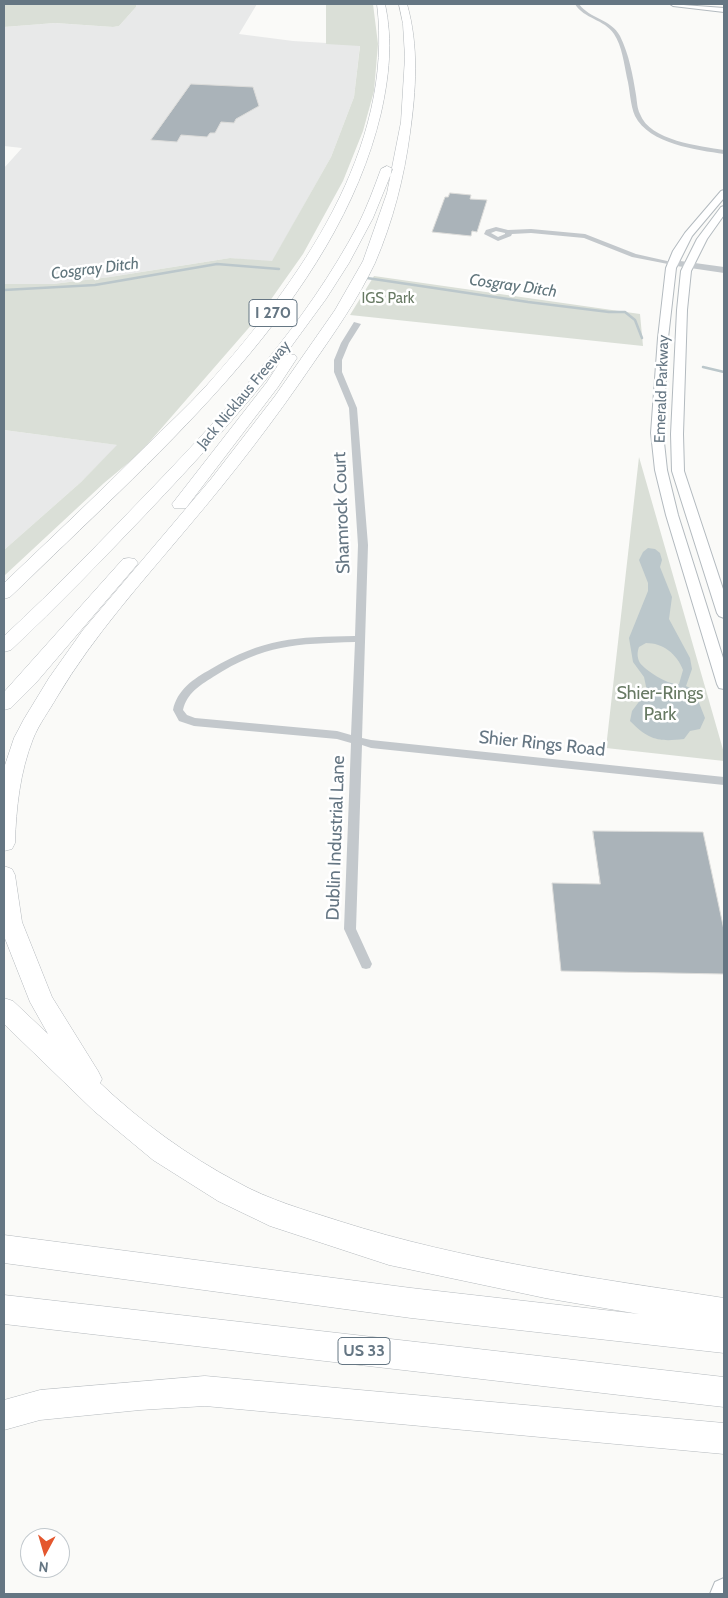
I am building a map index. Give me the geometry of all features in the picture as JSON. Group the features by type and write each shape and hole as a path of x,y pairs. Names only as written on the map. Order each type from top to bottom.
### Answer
{"highway":[{"name":"Jack Nicklaus Freeway","path":"4,593 65,535 210,389 283,299 326,232 347,193 374,124 385,66 386,45 381,4"},
{"name":"Jack Nicklaus Freeway","path":"4,646 99,554 208,440 285,346 323,294 364,223 395,151 410,74 408,28 403,4"},
{"path":"4,843 5,813 22,742 60,674 125,590 249,442 322,340 358,282 378,237 400,167 408,121 410,74"},
{"path":"4,703 34,672 185,498 273,384 324,302 341,264"},
{"path":"4,585 65,535"},
{"path":"4,875 10,922 42,1002 103,1103"},
{"path":"4,1008 103,1103 162,1151 228,1192 280,1216 389,1252 545,1284 724,1313"},
{"path":"4,1249 411,1303 724,1338"},
{"name":"US 33","path":"4,1309 724,1392"},
{"path":"4,1319 197,1332"},
{"path":"4,1415 40,1405 140,1394 205,1391 724,1439"}],"main road":[{"path":"672,4 724,8"},
{"path":"697,4 724,8"},
{"name":"Emerald Parkway","path":"724,193 688,235 674,263 669,280 657,433 661,470 672,515 724,684"},
{"name":"Emerald Parkway","path":"724,209 702,239 688,264 684,282 676,434 678,471 724,614"}],"street":[{"path":"577,4 585,12 612,28 621,40 638,115 643,124 664,138 724,152"},
{"path":"508,232 532,231 585,236 634,256 724,270"},
{"name":"Shamrock Court","path":"356,740 363,545 353,408 338,372 338,360 345,342 357,324"},
{"name":"Shier Rings Road","path":"360,639 313,641 268,646 243,656 206,677 186,692 178,710 183,718 194,722 338,736 371,744 724,781"},
{"name":"Dublin Industrial Lane","path":"356,740 350,929 366,964"}],"shaded area":[{"path":"136,4 257,4 239,34 293,41 360,45 354,97 331,157 272,262 230,258 53,284 4,284 4,168 22,148 4,146 4,27 55,23 119,26 136,7"},
{"path":"4,430 118,445 81,482 4,550"},
{"path":"648,548 655,549 660,553 662,560 660,567 672,597 669,619 690,658 692,669 686,686 694,690 705,718 700,729 690,731 684,739 660,740 654,738 630,721 632,711 647,691 644,677 633,662 629,638 648,591 648,583 639,560 643,552","holes":["646,643 664,647 677,659 683,670 679,684 670,683 658,677 640,663 638,659 639,647"]}],"green space":[{"path":"4,4 136,4 136,7 119,26 113,27 55,23 4,27"},
{"path":"326,4 373,4 378,44 374,91 363,131 343,181 303,254 260,315 139,454 104,483 4,576 4,550 81,482 117,445 4,430 4,284 53,284 230,258 272,261 331,157 354,97 360,46 326,44"},
{"name":"IGS Park","path":"374,276 640,314 643,346 350,315"},
{"name":"Shier-Rings Park","path":"639,457 724,753 724,761 606,748"}],"building":[{"path":"191,84 253,87 259,106 236,119 234,123 221,122 215,133 210,133 207,137 181,135 177,142 151,140"},
{"path":"450,193 471,195 470,199 487,200 477,232 472,231 471,236 432,232 445,197 448,197"},
{"path":"593,831 703,832 724,930 724,974 561,971 552,883 600,884"}],"waterway":[{"name":"Cosgray Ditch","path":"4,290 95,285 217,264 279,269"},
{"name":"Cosgray Ditch","path":"367,278 528,302 609,312 625,312 635,320 642,338"},
{"name":"Cosgray Ditch","path":"703,367 724,372"}]}
